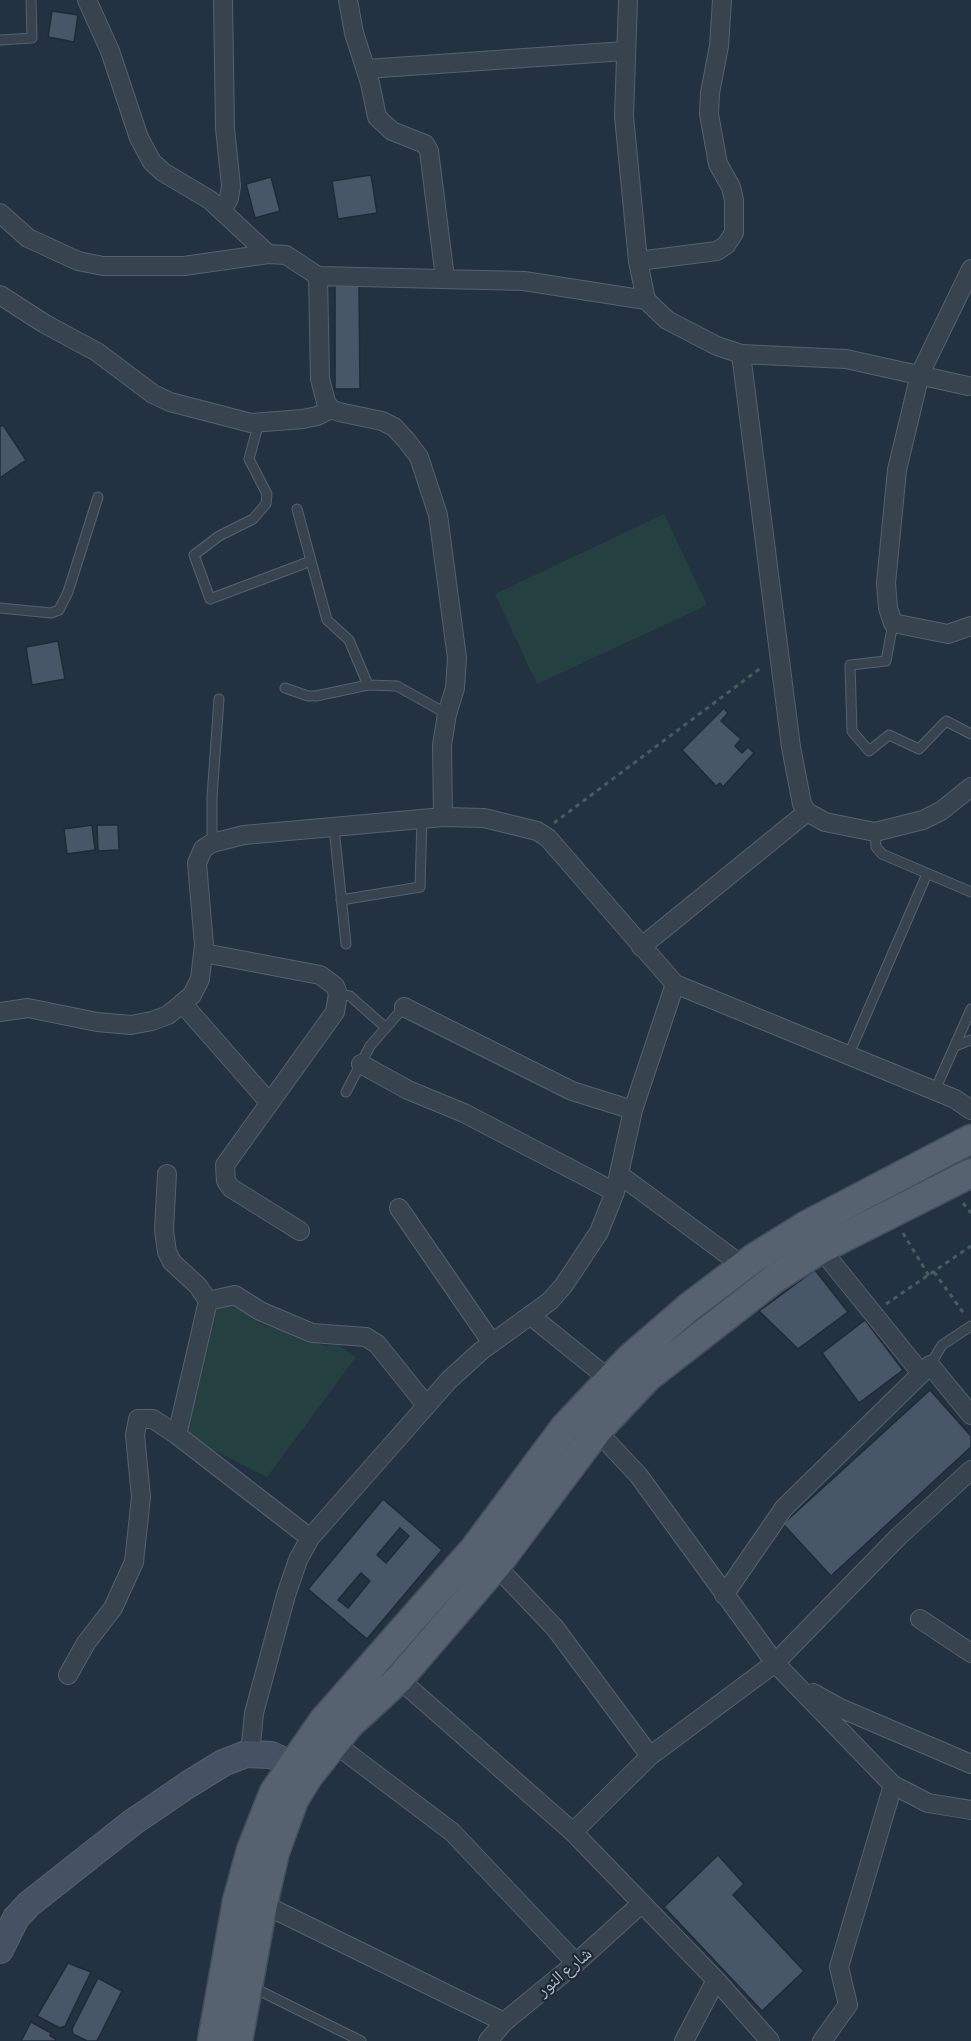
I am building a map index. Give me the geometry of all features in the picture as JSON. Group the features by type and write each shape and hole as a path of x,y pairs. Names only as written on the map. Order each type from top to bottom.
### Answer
{"main road":[{"path":"212,2041 237,1901 251,1850 274,1792 323,1721 475,1548 564,1428 609,1379 690,1307 743,1266 807,1225 971,1139"},
{"path":"238,2041 275,1852 294,1800 308,1777 349,1725 399,1679 496,1566 597,1431 648,1377 774,1279 821,1249 971,1173"},
{"path":"0,1950 16,1918 29,1904 134,1822 223,1763 250,1754 272,1755 292,1764"}],"street":[{"path":"87,0 110,51 146,152 163,172 210,200 268,254"},
{"path":"222,211 229,198 231,186 225,144 223,0"},
{"path":"348,0 354,33 366,69 374,109 383,125 400,136 425,144 429,151 445,278"},
{"path":"628,0 624,116 638,261 646,300 656,312 717,346 741,354 846,359 968,386"},
{"path":"638,261 717,251 726,245 734,233 734,200 731,187 718,164 709,114 710,93 719,46 722,0"},
{"path":"366,69 625,51"},
{"path":"0,213 28,238 78,261 103,266 184,266 268,254 286,255 318,276 524,280 646,300"},
{"path":"971,269 920,374 895,482 887,565 888,608 893,623 948,634 971,624"},
{"path":"318,276 320,379 322,393 331,409"},
{"path":"0,295 45,324 97,352 153,394 170,402 258,422 303,419 317,416 331,409 393,427 419,457 438,515 456,642 457,672 442,745 443,817"},
{"path":"741,354 795,778 802,804 807,812 825,822 875,832 923,820 940,812 971,787"},
{"path":"641,947 807,812"},
{"path":"0,1012 28,1008 97,1022 131,1025 168,1015 192,994 200,979 204,953 197,862 203,849 212,843 244,835 443,817 484,818 540,833 559,848 641,947 675,984 935,1090 955,1099 971,1110"},
{"path":"204,953 320,975 334,986 338,994 335,1011 268,1101 225,1165 226,1181 231,1188 300,1231"},
{"path":"250,1754 254,1713 286,1595 298,1560 310,1538 466,1364 550,1301 578,1265 599,1232 617,1184 633,1110 675,984"},
{"path":"182,1003 268,1101"},
{"path":"404,1007 572,1091 633,1110"},
{"path":"361,1064 408,1090 464,1113 617,1184 743,1266"},
{"path":"167,1174 165,1230 167,1252 172,1262 198,1286 208,1301 177,1436"},
{"path":"399,1208 492,1343"},
{"path":"821,1249 872,1313 971,1415"},
{"path":"208,1301 235,1296 260,1311 312,1333 366,1337 377,1344 426,1406"},
{"path":"531,1316 609,1379"},
{"path":"724,1595 784,1508 926,1369"},
{"path":"68,1675 86,1643 113,1608 134,1563 141,1497 135,1426 138,1419 153,1419 310,1538"},
{"path":"597,1431 639,1476 775,1663 893,1785 928,1803 971,1810"},
{"path":"573,1832 650,1756 775,1663 898,1537 971,1470"},
{"path":"496,1566 555,1628 650,1756"},
{"path":"920,1619 971,1653"},
{"path":"399,1679 573,1832 716,1980 770,2041"},
{"path":"792,1680 840,1708 971,1764"},
{"path":"334,1743 452,1832 576,1964"},
{"path":"822,2041 848,2005 839,1967 893,1785"},
{"path":"263,1904 504,2022"},
{"name":"شارع النور","path":"488,2041 504,2022 576,1964 641,1904"},
{"path":"684,2041 716,1980"}],"lane":[{"path":"0,40 32,38 31,0"},
{"path":"258,422 249,459 267,494 267,504 253,519 219,536 194,555 210,599 311,561"},
{"path":"0,608 51,613 59,610 66,598 98,497"},
{"path":"297,509 327,620 349,640 368,685"},
{"path":"893,623 886,661 850,665 852,730 869,751 889,735 918,749 946,721 971,734"},
{"path":"285,688 308,696 316,696 368,685 397,686 447,714"},
{"path":"212,843 212,797 219,699"},
{"path":"341,900 420,887 422,819"},
{"path":"333,828 346,944"},
{"path":"875,832 876,847 882,854 971,892"},
{"path":"849,1054 927,874"},
{"path":"338,994 350,996 385,1027"},
{"path":"346,1092 370,1046 404,1007"},
{"path":"935,1090 971,1009"},
{"path":"954,1046 971,1040"},
{"path":"926,1369 942,1345 971,1325"},
{"path":"248,1985 361,2041"}],"path":[{"path":"540,833 780,653"},
{"path":"892,1213 929,1276"},
{"path":"872,1313 971,1246"},
{"path":"934,1272 971,1325"}],"green space":[{"path":"664,514 707,605 537,684 495,594"},
{"path":"233,1302 257,1322 327,1347 332,1341 356,1357 267,1477 190,1438 187,1426 216,1310"}],"building":[{"path":"52,11 78,15 74,42 48,37"},
{"path":"371,175 377,213 338,219 332,181"},
{"path":"271,177 280,211 255,218 246,184"},
{"path":"335,282 359,282 360,389 335,389"},
{"path":"3,425 26,460 0,478 0,427"},
{"path":"58,641 65,679 32,685 26,647"},
{"path":"724,708 728,713 721,721 741,739 735,746 742,753 748,747 754,753 723,787 720,783 716,786 682,750"},
{"path":"92,825 95,850 67,854 64,829"},
{"path":"97,825 118,825 119,850 98,851"},
{"path":"815,1270 848,1312 798,1349 759,1311"},
{"path":"865,1320 903,1370 859,1403 822,1353"},
{"path":"930,1390 971,1436 971,1447 831,1576 783,1524"},
{"path":"383,1499 442,1550 367,1639 308,1589","holes":["400,1528 409,1536 386,1563 377,1555","361,1573 370,1581 348,1608 338,1600"]},
{"path":"718,1855 744,1884 733,1895 804,1971 762,2011 664,1907"},
{"path":"68,1963 91,1972 65,2026 60,2028 37,2016"},
{"path":"98,1978 122,1991 97,2041 87,2041 73,2034 72,2029"},
{"path":"31,2022 51,2033 50,2036 56,2039 55,2041 21,2041"}]}
